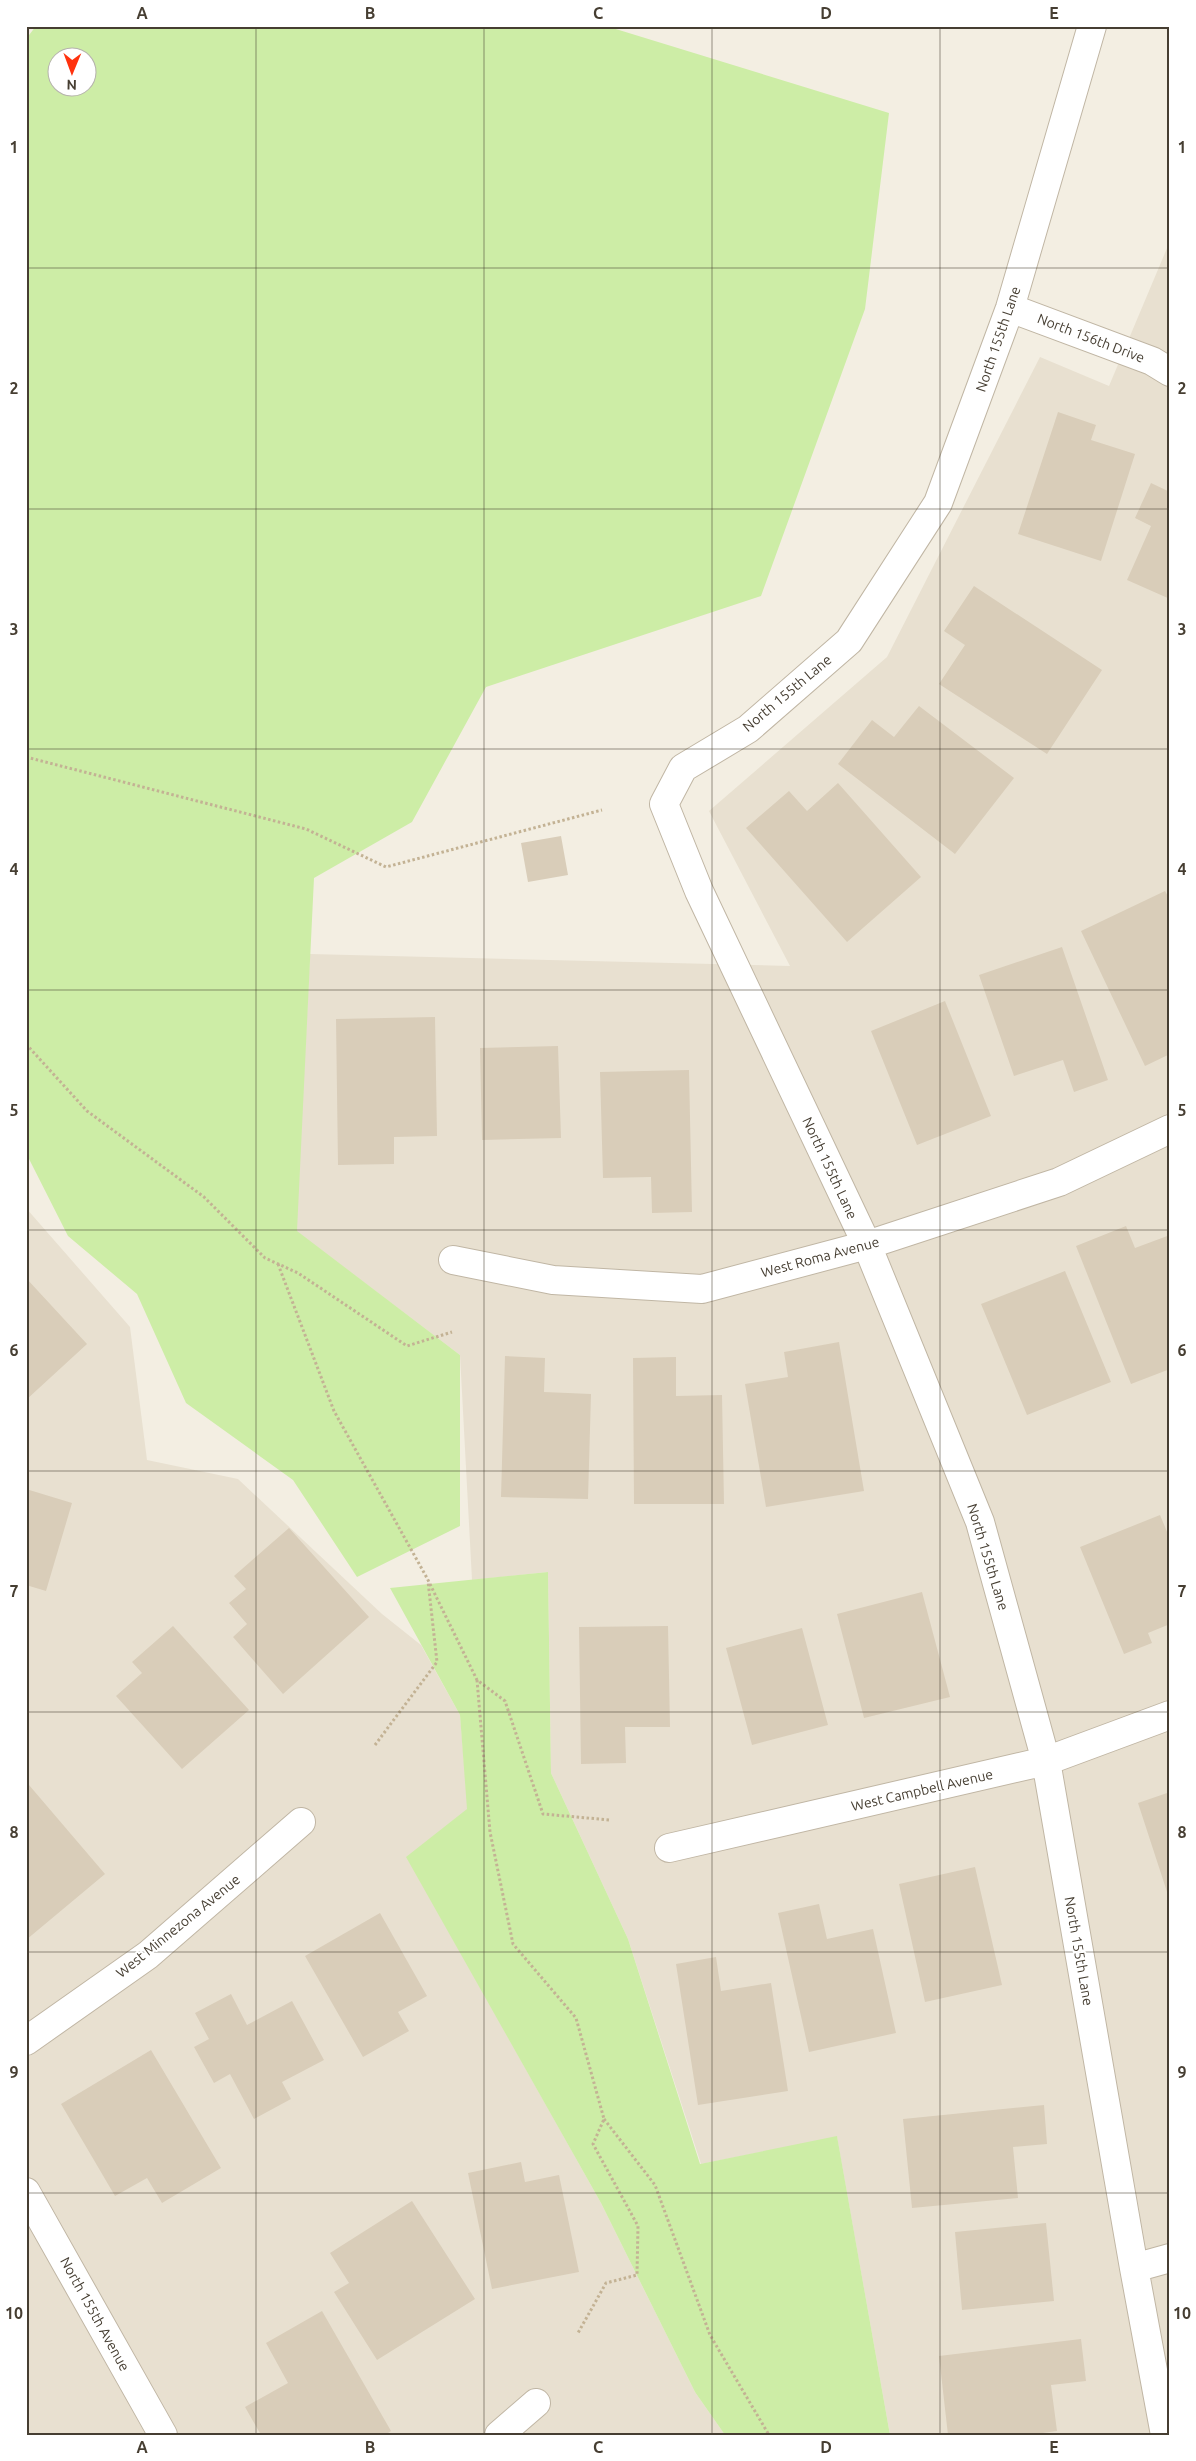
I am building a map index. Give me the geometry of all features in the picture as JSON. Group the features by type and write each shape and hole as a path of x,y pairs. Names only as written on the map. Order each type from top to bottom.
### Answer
{"street":[{"name":"North 155th Lane","path":"1092,26 1010,308 938,503 849,640 748,729 683,768 664,804 699,891 867,1245 980,1522 1046,1761 1165,2435"},
{"name":"North 156th Drive","path":"1010,308 1152,361 1170,372"},
{"name":"West Roma Avenue","path":"453,1260 553,1280 702,1289 867,1245 1059,1182 1170,1129"},
{"name":"West Campbell Avenue","path":"669,1848 1046,1761 1170,1715"},
{"name":"West Minnezona Avenue","path":"26,2041 148,1954 301,1822"},
{"name":"North 155th Avenue","path":"26,2192 163,2435"},
{"path":"1134,2268 1170,2258"},
{"path":"499,2435 536,2403"}],"path":[{"path":"26,757 306,829 386,867 602,810"},
{"path":"26,1044 87,1111 204,1197 265,1258 298,1273 407,1346 452,1332"},
{"path":"278,1264 334,1411 427,1578 476,1680 490,1832 513,1944 576,2018 604,2119 654,2185 710,2335 770,2435"},
{"path":"375,1745 437,1662 427,1578"},
{"path":"476,1680 505,1701 543,1814 610,1820"},
{"path":"578,2333 606,2283 637,2275 638,2226 594,2144 604,2119"}],"shaded area":[{"path":"1170,241 1170,2435 890,2435 837,2137 701,2164 628,1939 551,1773 548,1572 472,1580 460,1355 296,1231 310,954 790,966 709,811 887,657 1040,357 1109,386"},
{"path":"26,1208 130,1327 147,1460 238,1479 382,1614 421,1645 460,1715 468,1810 407,1857 601,2203 695,2392 725,2435 26,2435"}],"green space":[{"path":"36,26 606,26 889,113 865,309 761,596 486,687 412,822 314,878 297,1231 460,1355 460,1526 357,1577 293,1480 186,1403 137,1294 68,1236 26,1153 26,39"},
{"path":"548,1572 551,1773 628,1939 700,2164 837,2136 890,2435 725,2435 695,2392 601,2203 406,1857 467,1809 460,1715 390,1588"}],"building":[{"path":"1058,412 1096,425 1091,440 1135,454 1101,561 1018,534"},
{"path":"1151,483 1170,492 1170,599 1127,580 1151,526 1135,518"},
{"path":"974,586 1102,670 1047,754 939,684 965,645 944,631"},
{"path":"919,706 1014,778 955,854 838,764 872,720 894,737"},
{"path":"838,783 921,877 847,942 746,828 789,791 807,811"},
{"path":"561,836 568,875 528,882 521,843"},
{"path":"1165,891 1170,900 1170,1054 1145,1066 1081,931"},
{"path":"1062,947 1108,1080 1074,1092 1063,1060 1014,1076 979,975"},
{"path":"945,1001 991,1116 917,1145 871,1031"},
{"path":"435,1017 437,1136 394,1137 394,1164 338,1165 336,1019"},
{"path":"558,1046 561,1138 482,1140 480,1048"},
{"path":"689,1070 692,1212 652,1213 651,1177 603,1178 600,1072"},
{"path":"1126,1226 1135,1248 1170,1235 1170,1369 1131,1384 1076,1246"},
{"path":"1065,1271 1111,1382 1027,1415 981,1304"},
{"path":"26,1278 87,1344 26,1400"},
{"path":"839,1342 864,1491 766,1507 745,1384 788,1377 784,1352"},
{"path":"505,1356 545,1358 544,1392 591,1394 588,1499 501,1497"},
{"path":"676,1357 676,1396 722,1395 724,1504 634,1504 633,1358"},
{"path":"26,1489 72,1503 46,1591 26,1585"},
{"path":"1160,1515 1170,1539 1170,1624 1148,1633 1152,1643 1124,1654 1080,1547"},
{"path":"289,1528 369,1617 283,1694 233,1637 247,1624 229,1603 246,1589 234,1576"},
{"path":"922,1592 950,1697 864,1718 837,1614"},
{"path":"173,1626 249,1710 182,1769 116,1696 142,1673 132,1662"},
{"path":"668,1626 670,1727 625,1727 626,1763 581,1764 579,1627"},
{"path":"802,1628 828,1725 752,1745 726,1648"},
{"path":"29,1785 105,1874 26,1940 26,1787"},
{"path":"1170,1792 1170,1898 1169,1898 1138,1803"},
{"path":"975,1867 1002,1985 925,2002 899,1884"},
{"path":"819,1904 827,1939 873,1929 896,2033 809,2052 778,1913"},
{"path":"380,1913 427,1996 398,2012 409,2031 363,2057 305,1956"},
{"path":"716,1957 721,1991 771,1983 788,2091 698,2105 676,1964"},
{"path":"231,1994 247,2025 292,2001 324,2060 282,2082 291,2099 254,2119 230,2074 214,2083 194,2047 209,2039 195,2013"},
{"path":"151,2050 221,2168 162,2203 147,2178 115,2196 61,2104"},
{"path":"1044,2105 1047,2144 1013,2147 1018,2198 912,2208 903,2119"},
{"path":"521,2162 525,2182 559,2175 579,2272 492,2289 468,2173"},
{"path":"412,2201 475,2299 377,2360 334,2292 349,2283 330,2253"},
{"path":"1046,2223 1054,2301 962,2310 955,2232"},
{"path":"322,2311 391,2431 385,2435 261,2435 245,2407 288,2383 266,2343"},
{"path":"1081,2339 1086,2381 1051,2385 1057,2431 1028,2435 948,2435 939,2356"}]}
